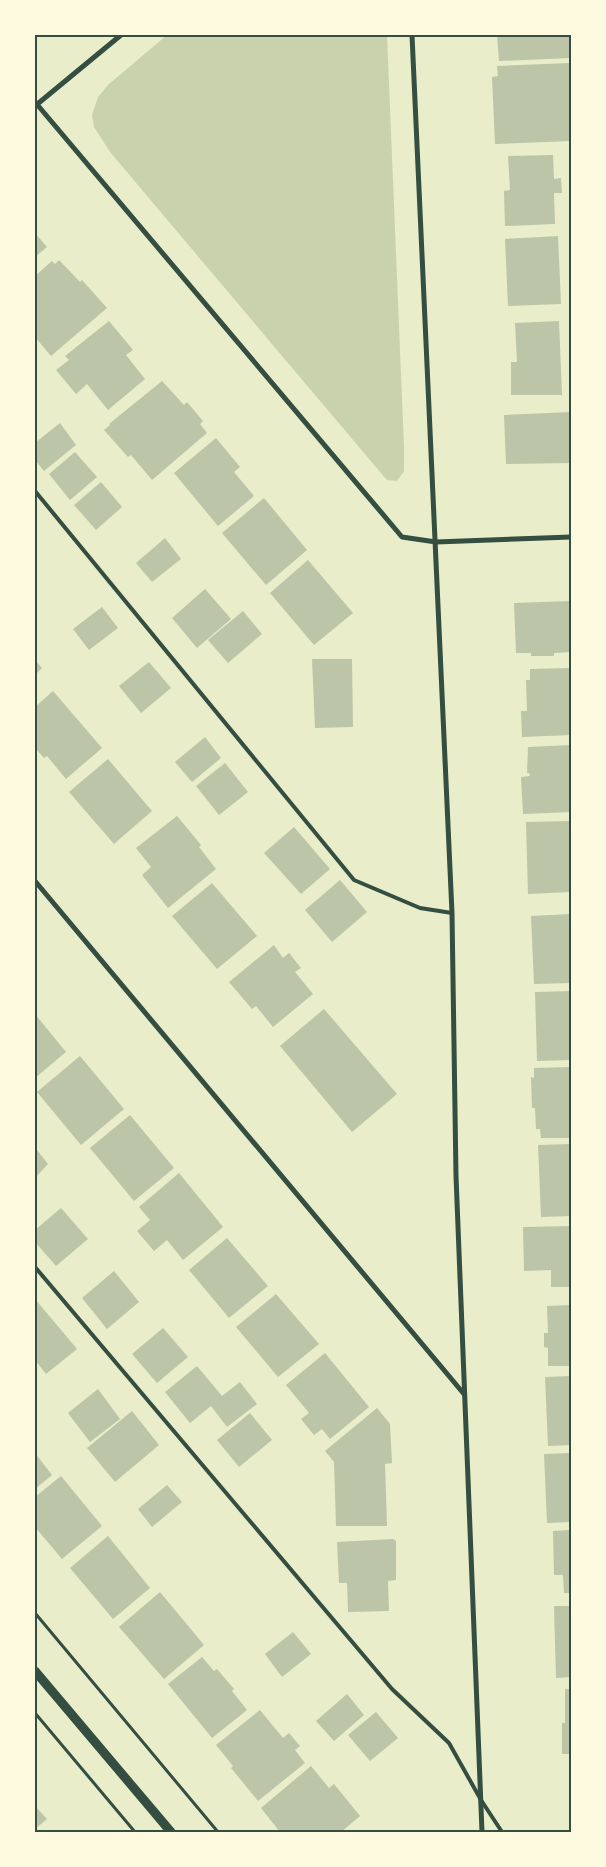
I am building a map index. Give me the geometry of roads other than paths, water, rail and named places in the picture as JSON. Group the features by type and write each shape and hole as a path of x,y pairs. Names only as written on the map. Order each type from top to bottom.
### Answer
{"street":[{"path":"121,35 36,104 402,537 436,542 571,537"},
{"path":"412,35 452,913 456,1176 482,1832"},
{"path":"35,881 464,1394"},
{"path":"35,1670 171,1832"}],"lane":[{"path":"35,491 354,880 420,908 452,913"},
{"path":"35,1267 392,1689 449,1743 481,1800 502,1832"}]}
